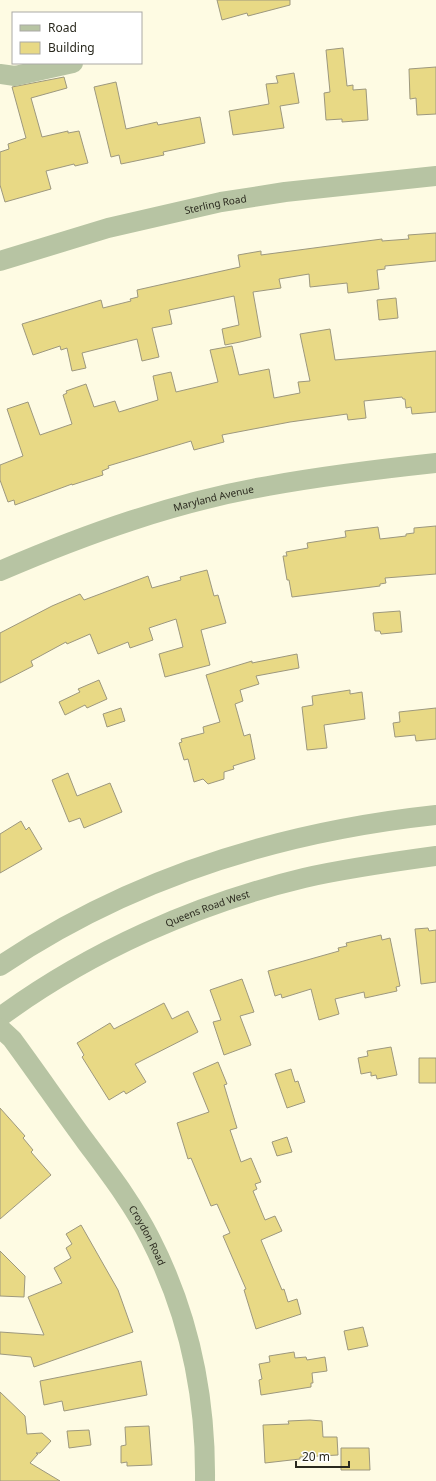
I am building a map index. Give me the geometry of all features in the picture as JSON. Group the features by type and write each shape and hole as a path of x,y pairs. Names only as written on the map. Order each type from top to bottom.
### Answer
{"street":[{"path":"0,74 20,75 69,64"},
{"name":"Sterling Road","path":"0,261 108,228 221,202 291,191 436,176"},
{"name":"Maryland Avenue","path":"0,571 91,534 175,508 268,486 332,476 436,463"},
{"path":"0,966 91,912 192,868 291,838 358,826 436,815"},
{"name":"Queens Road West","path":"0,1017 42,989 103,954 155,929 214,905 279,885 326,874 436,856"},
{"name":"Croydon Road","path":"0,1028 12,1039 113,1179 140,1221 158,1255 181,1312 195,1363 203,1421 205,1481"}],"building":[{"path":"217,0 290,0 290,5 248,16 247,13 222,20"},
{"path":"343,48 347,86 353,85 353,90 366,89 368,120 342,122 342,119 326,120 324,93 330,92 326,50"},
{"path":"436,67 436,114 417,115 416,98 410,99 409,69"},
{"path":"294,73 299,103 280,106 284,128 233,135 229,111 269,104 266,84 278,83 276,76"},
{"path":"64,77 67,88 31,98 42,137 68,131 68,133 79,131 88,163 75,166 74,164 46,171 51,189 5,202 0,185 0,152 9,149 8,144 26,138 12,87"},
{"path":"116,82 126,129 157,122 158,125 200,117 205,143 163,152 164,155 121,164 119,155 111,157 94,87"},
{"path":"436,233 436,261 385,266 385,269 377,270 379,289 348,293 347,283 310,287 309,274 279,279 281,288 253,292 261,337 240,342 225,345 222,329 239,325 234,296 169,310 172,324 152,328 159,357 142,361 137,339 82,353 86,368 72,371 67,348 61,350 60,346 33,355 22,324 101,300 103,308 131,301 130,299 138,297 137,290 240,267 238,255 261,251 261,255 382,239 382,241 409,239 408,235"},
{"path":"396,298 398,318 379,320 377,300"},
{"path":"330,329 335,360 436,351 436,412 412,414 411,407 406,408 405,399 402,397 364,401 366,418 348,420 347,414 290,422 222,435 224,442 194,450 191,441 108,466 109,468 102,471 103,475 72,484 15,505 14,500 8,502 0,480 0,465 23,456 7,409 28,402 40,435 72,424 63,395 67,393 66,391 86,384 94,407 115,401 119,412 158,400 153,376 171,372 176,392 218,382 210,350 232,346 239,375 269,369 274,398 300,393 298,382 310,381 300,334"},
{"path":"436,526 436,574 385,578 386,583 380,584 380,586 292,597 289,580 287,580 283,556 287,556 286,552 308,548 307,543 346,537 345,531 378,527 380,539 406,536 406,534 414,533 414,528"},
{"path":"207,570 214,596 218,595 226,623 201,630 210,665 165,677 159,654 183,647 176,619 149,628 153,640 130,648 128,642 98,654 90,634 67,644 66,642 31,661 33,666 0,683 0,633 52,606 80,594 84,600 148,576 152,588 181,580 180,577"},
{"path":"400,611 402,632 381,634 380,631 375,631 373,613"},
{"path":"297,654 299,668 256,676 259,684 240,690 243,701 235,704 244,736 250,734 255,759 233,766 234,769 224,772 224,779 208,784 203,779 194,782 188,759 184,760 179,743 182,742 181,739 204,733 203,727 220,722 206,675 252,661 252,663"},
{"path":"99,680 107,699 87,708 85,705 65,715 59,702 80,692 78,689"},
{"path":"350,690 350,694 362,692 365,719 324,725 327,748 307,750 302,707 313,705 312,696"},
{"path":"121,708 125,721 107,727 103,714"},
{"path":"436,708 436,739 416,741 415,735 395,737 393,723 400,722 399,712"},
{"path":"68,773 77,796 110,783 122,812 84,828 80,818 69,822 52,780"},
{"path":"21,821 26,830 29,827 42,849 0,873 0,834"},
{"path":"428,928 429,931 436,930 436,982 421,984 415,929"},
{"path":"381,935 382,940 390,938 400,986 396,987 397,991 365,998 364,992 335,999 339,1014 319,1020 311,989 282,998 281,994 275,996 268,971 339,951 338,948 347,946 346,943"},
{"path":"242,979 254,1012 240,1016 251,1045 224,1055 213,1022 221,1020 210,990"},
{"path":"164,1003 172,1019 188,1011 198,1032 135,1064 146,1082 126,1094 124,1091 109,1100 82,1057 84,1055 77,1043 110,1023 114,1029"},
{"path":"391,1047 397,1075 377,1079 376,1075 371,1076 371,1072 361,1074 358,1058 368,1056 367,1051"},
{"path":"419,1058 436,1058 436,1083 419,1083"},
{"path":"218,1062 227,1084 224,1085 237,1128 230,1130 241,1162 251,1158 261,1182 255,1184 257,1189 253,1191 265,1220 275,1216 282,1231 261,1240 282,1290 284,1289 288,1302 297,1299 301,1314 256,1329 244,1290 246,1289 223,1236 230,1233 217,1204 211,1206 191,1158 188,1159 177,1123 209,1112 193,1073"},
{"path":"291,1069 295,1082 298,1081 305,1102 287,1108 275,1074"},
{"path":"0,1108 25,1136 23,1138 33,1150 31,1152 51,1175 0,1219"},
{"path":"287,1137 292,1152 277,1156 272,1142"},
{"path":"81,1225 118,1290 133,1332 34,1367 31,1357 0,1354 0,1332 44,1335 28,1297 62,1283 54,1268 71,1258 66,1248 72,1244 66,1234"},
{"path":"0,1251 25,1276 24,1297 0,1296"},
{"path":"363,1327 368,1346 348,1350 344,1331"},
{"path":"294,1352 295,1358 306,1357 307,1360 325,1357 327,1371 312,1373 313,1383 311,1383 311,1387 261,1395 259,1380 262,1379 259,1364 270,1362 269,1356"},
{"path":"141,1361 147,1395 64,1411 62,1401 44,1405 40,1381"},
{"path":"0,1392 25,1416 27,1434 42,1433 51,1441 40,1453 36,1453 38,1454 30,1463 60,1481 0,1481"},
{"path":"288,1421 322,1421 323,1437 337,1437 338,1455 300,1457 300,1459 265,1463 263,1425 289,1424"},
{"path":"149,1426 152,1465 127,1466 127,1462 121,1463 121,1446 126,1445 125,1427"},
{"path":"89,1430 91,1445 69,1448 67,1431"},
{"path":"341,1448 369,1448 370,1470 341,1470"}]}
